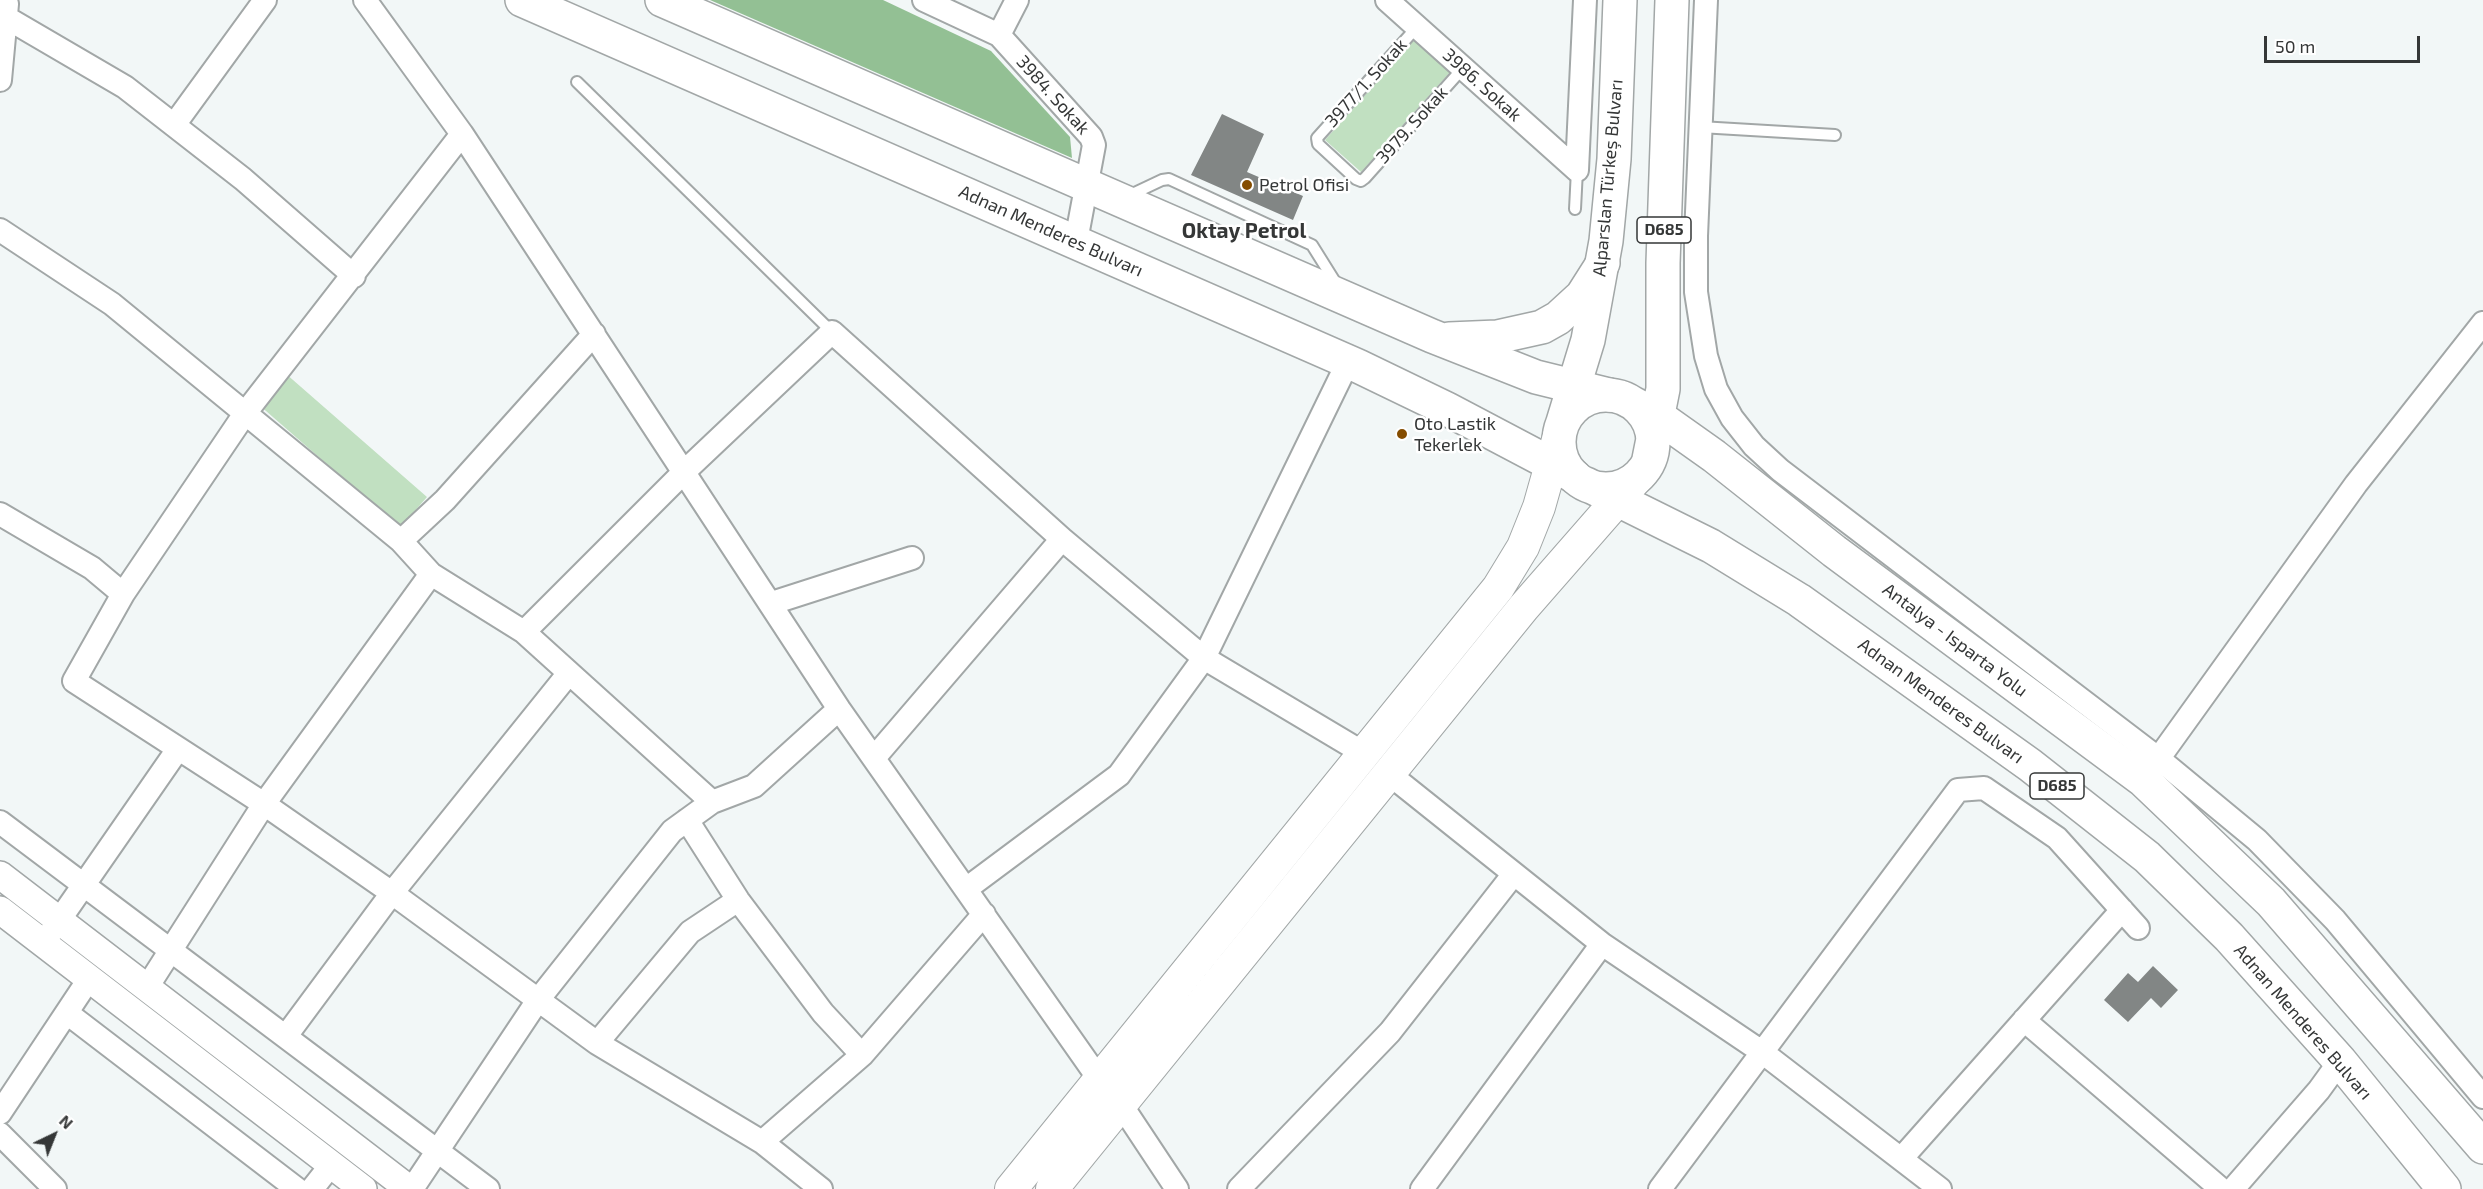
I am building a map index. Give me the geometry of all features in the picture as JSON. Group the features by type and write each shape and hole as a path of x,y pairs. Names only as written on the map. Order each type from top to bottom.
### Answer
{"main road":[{"name":"Adnan Menderes Bulvarı","path":"522,0 1076,241 1348,362 1447,409 1567,456 1619,499 1711,546 1799,600 2066,793 2147,857 2229,937 2340,1061 2445,1189"},
{"path":"662,0 1440,339 1536,377 1616,397 1645,416 1651,430 1653,445 1645,466 1619,499 1524,607 1377,764 1099,1079 1011,1189"},
{"name":"Alparslan Türkeş Bulvarı","path":"1567,456 1574,387 1588,340 1603,263 1614,159 1620,0"},
{"name":"D685","path":"1645,466 1659,417 1664,362 1664,263 1672,0"},
{"path":"1440,339 1497,337 1542,327 1564,314 1582,296 1603,263"},
{"path":"1052,1189 1377,764 1512,567 1539,507 1567,456 1570,410 1582,401 1595,396 1616,397"},
{"name":"Antalya - Isparta Yolu","path":"1616,397 1659,417 2151,769 2271,902 2483,1148"},
{"path":"1567,456 1601,489 1616,488 1630,482 1645,466"},
{"path":"1099,1079 1120,1102"}],"street":[{"path":"174,125 265,0"},
{"path":"365,0 462,134 772,603 839,709 1099,1079"},
{"name":"3984. Sokak","path":"924,0 999,35 1091,137 1094,146 1076,241"},
{"path":"999,35 1017,0"},
{"name":"3986. Sokak","path":"1387,0 1577,170"},
{"path":"1577,170 1584,0"},
{"path":"1706,0 1696,236 1697,304 1706,356 1716,389 1732,418 1754,446 1780,470 2151,769 2257,840 2335,921 2483,1097"},
{"path":"0,80 4,11 125,87 243,179 354,276"},
{"path":"1668,124 1700,127"},
{"path":"462,134 354,276 246,412 123,594 74,681 264,804 392,892 597,1043 762,1142 821,1189"},
{"path":"0,230 112,304 401,541 431,574 524,632 712,802"},
{"path":"2151,769 2356,484 2483,322"},
{"path":"524,632 685,471 832,332 1062,539 1204,658 1377,764 1602,944 1762,1052 1940,1189"},
{"path":"401,541 445,500 594,334"},
{"path":"966,889 1119,775 1204,658 1348,362"},
{"path":"0,514 92,568 123,594"},
{"path":"874,758 1062,539"},
{"path":"772,603 912,558"},
{"path":"146,988 264,804 431,574"},
{"path":"286,1036 392,892 569,673"},
{"path":"0,875 411,1189 538,1000 672,831 712,802 754,786 839,709"},
{"path":"43,943 178,749"},
{"path":"1660,1189 1958,790 1984,788 2057,838 2138,928"},
{"path":"687,820 738,900 823,1013 862,1055"},
{"path":"0,822 488,1189"},
{"path":"1239,1189 1390,1032 1514,875"},
{"path":"597,1043 690,932 738,900"},
{"path":"0,910 363,1189"},
{"path":"1901,1159 2122,910"},
{"path":"762,1142 862,1055 984,914"},
{"path":"1422,1189 1602,944"},
{"path":"0,1113 89,979"},
{"path":"67,1013 297,1189"},
{"path":"2024,1020 2221,1189"},
{"path":"2233,1189 2319,1090 2340,1061"},
{"path":"1120,1102 1177,1189"},
{"path":"0,1134 55,1189"},
{"path":"312,1189 331,1165"}],"lane":[{"name":"3977/1. Sokak","path":"1361,181 1316,140 1417,27"},
{"name":"3979. Sokak","path":"1361,181 1463,68"},
{"path":"577,82 832,332"},
{"path":"1700,127 1835,135"},
{"path":"1575,209 1577,170"}],"green space":[{"path":"710,0 883,0 991,51 1070,137 1072,158"},
{"path":"1415,39 1451,71 1361,172 1325,140"},
{"path":"285,373 427,497 400,528 258,404"}],"building":[{"path":"1222,114 1264,134 1247,172 1303,196 1293,220 1191,175"},
{"path":"2153,966 2178,990 2161,1008 2151,998 2128,1022 2104,1000 2128,973 2138,982"}],"place":[{"name":"Petrol Ofisi","path":"1247,185"},
{"name":"Oto Lastik Tekerlek","path":"1402,434"}],"district":[{"name":"Oktay Petrol","path":"1244,231"}]}
